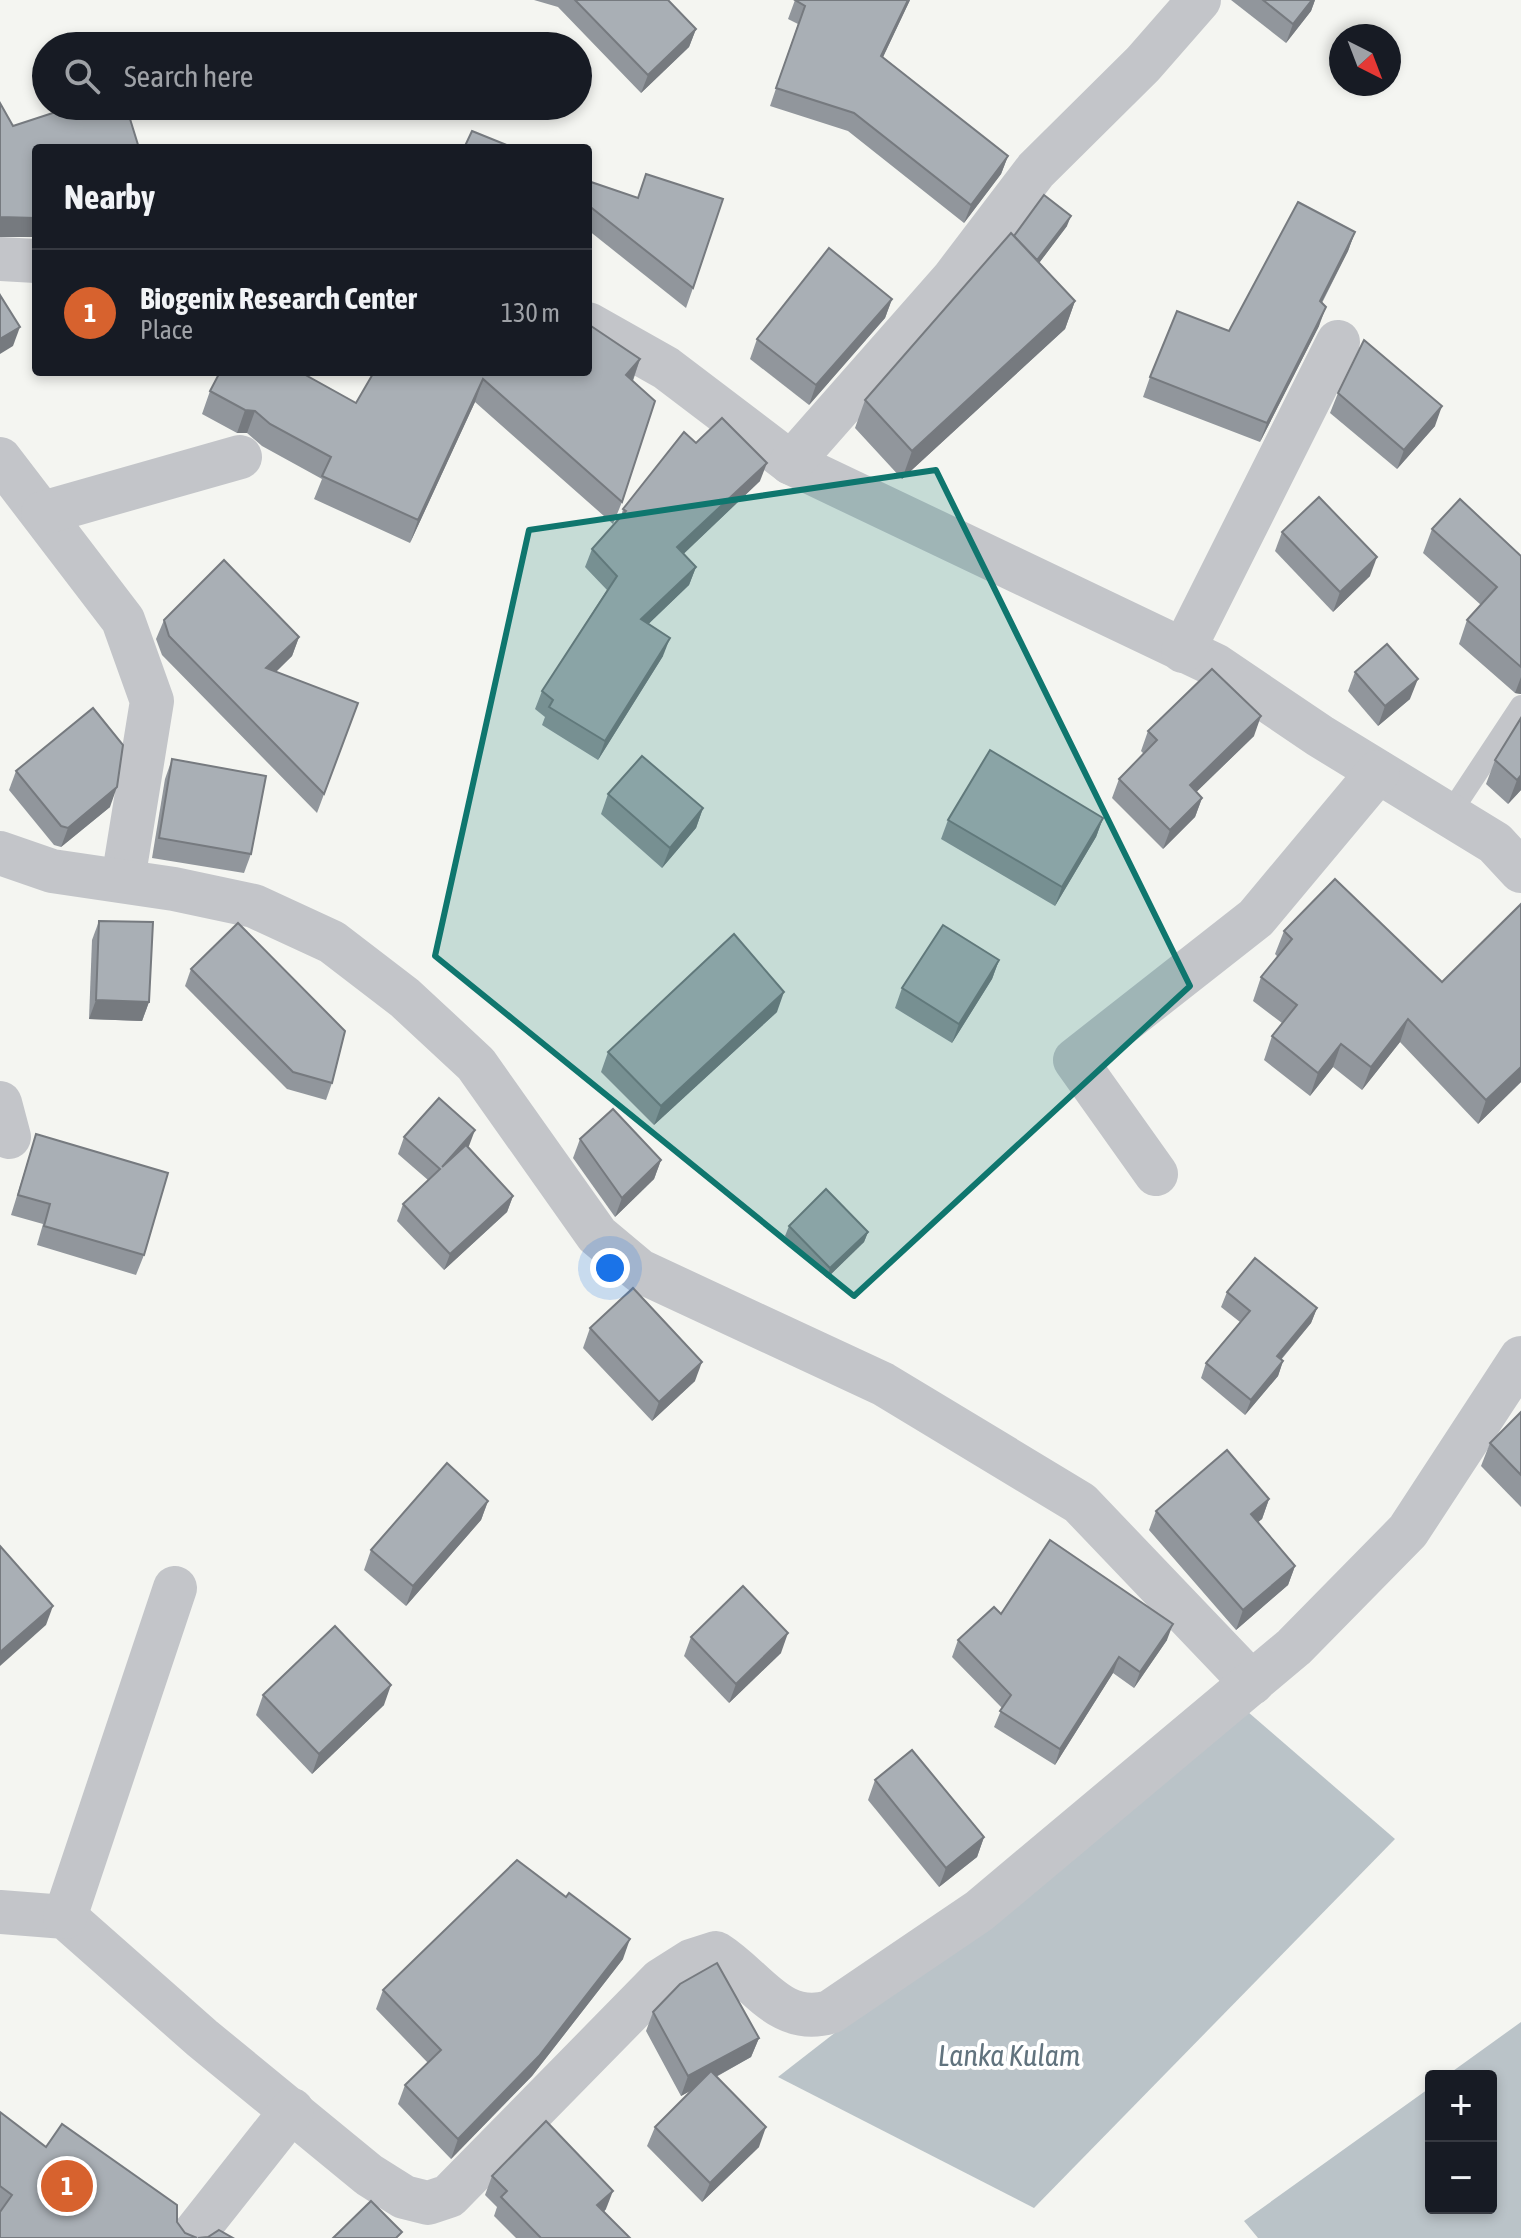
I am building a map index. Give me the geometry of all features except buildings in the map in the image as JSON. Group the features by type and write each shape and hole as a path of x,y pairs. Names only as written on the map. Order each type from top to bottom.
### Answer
{"street":[{"path":"791,463 953,279 1036,170 1143,64 1199,0"},
{"path":"0,259 32,261"},
{"path":"592,326 666,368 791,463 1215,665 1378,772 1495,843 1521,871"},
{"path":"1183,651 1338,342"},
{"path":"43,513 240,457"},
{"path":"0,459 123,620 152,701 123,880"},
{"path":"1156,1174 1075,1060 1256,918 1378,772"},
{"path":"0,853 52,871 123,880 254,906 332,942 405,998 476,1064 597,1235 640,1271 883,1384 1080,1503 1252,1683"},
{"path":"0,1912 65,1917 202,2038 369,2175 404,2197 428,2203 449,2196 661,1980 691,1961 716,1953 739,1967 786,2012 810,2018 830,2012 979,1911 1294,1647 1408,1531 1521,1358"},
{"path":"65,1917 175,1588"},
{"path":"191,2238 292,2110"}],"lane":[{"path":"1449,815 1521,706"}],"highlighted area":[{"path":"936,470 1190,986 854,1296 435,956 529,530"}],"water":[{"name":"Lanka Kulam","path":"1248,1712 1395,1839 1034,2208 778,2077"},
{"path":"1521,2022 1521,2238 1258,2238 1244,2221 1425,2091 1425,2214 1497,2214 1497,2070 1454,2070"}],"place":[{"name":"Biogenix Research Center","path":"67,2186"}]}
